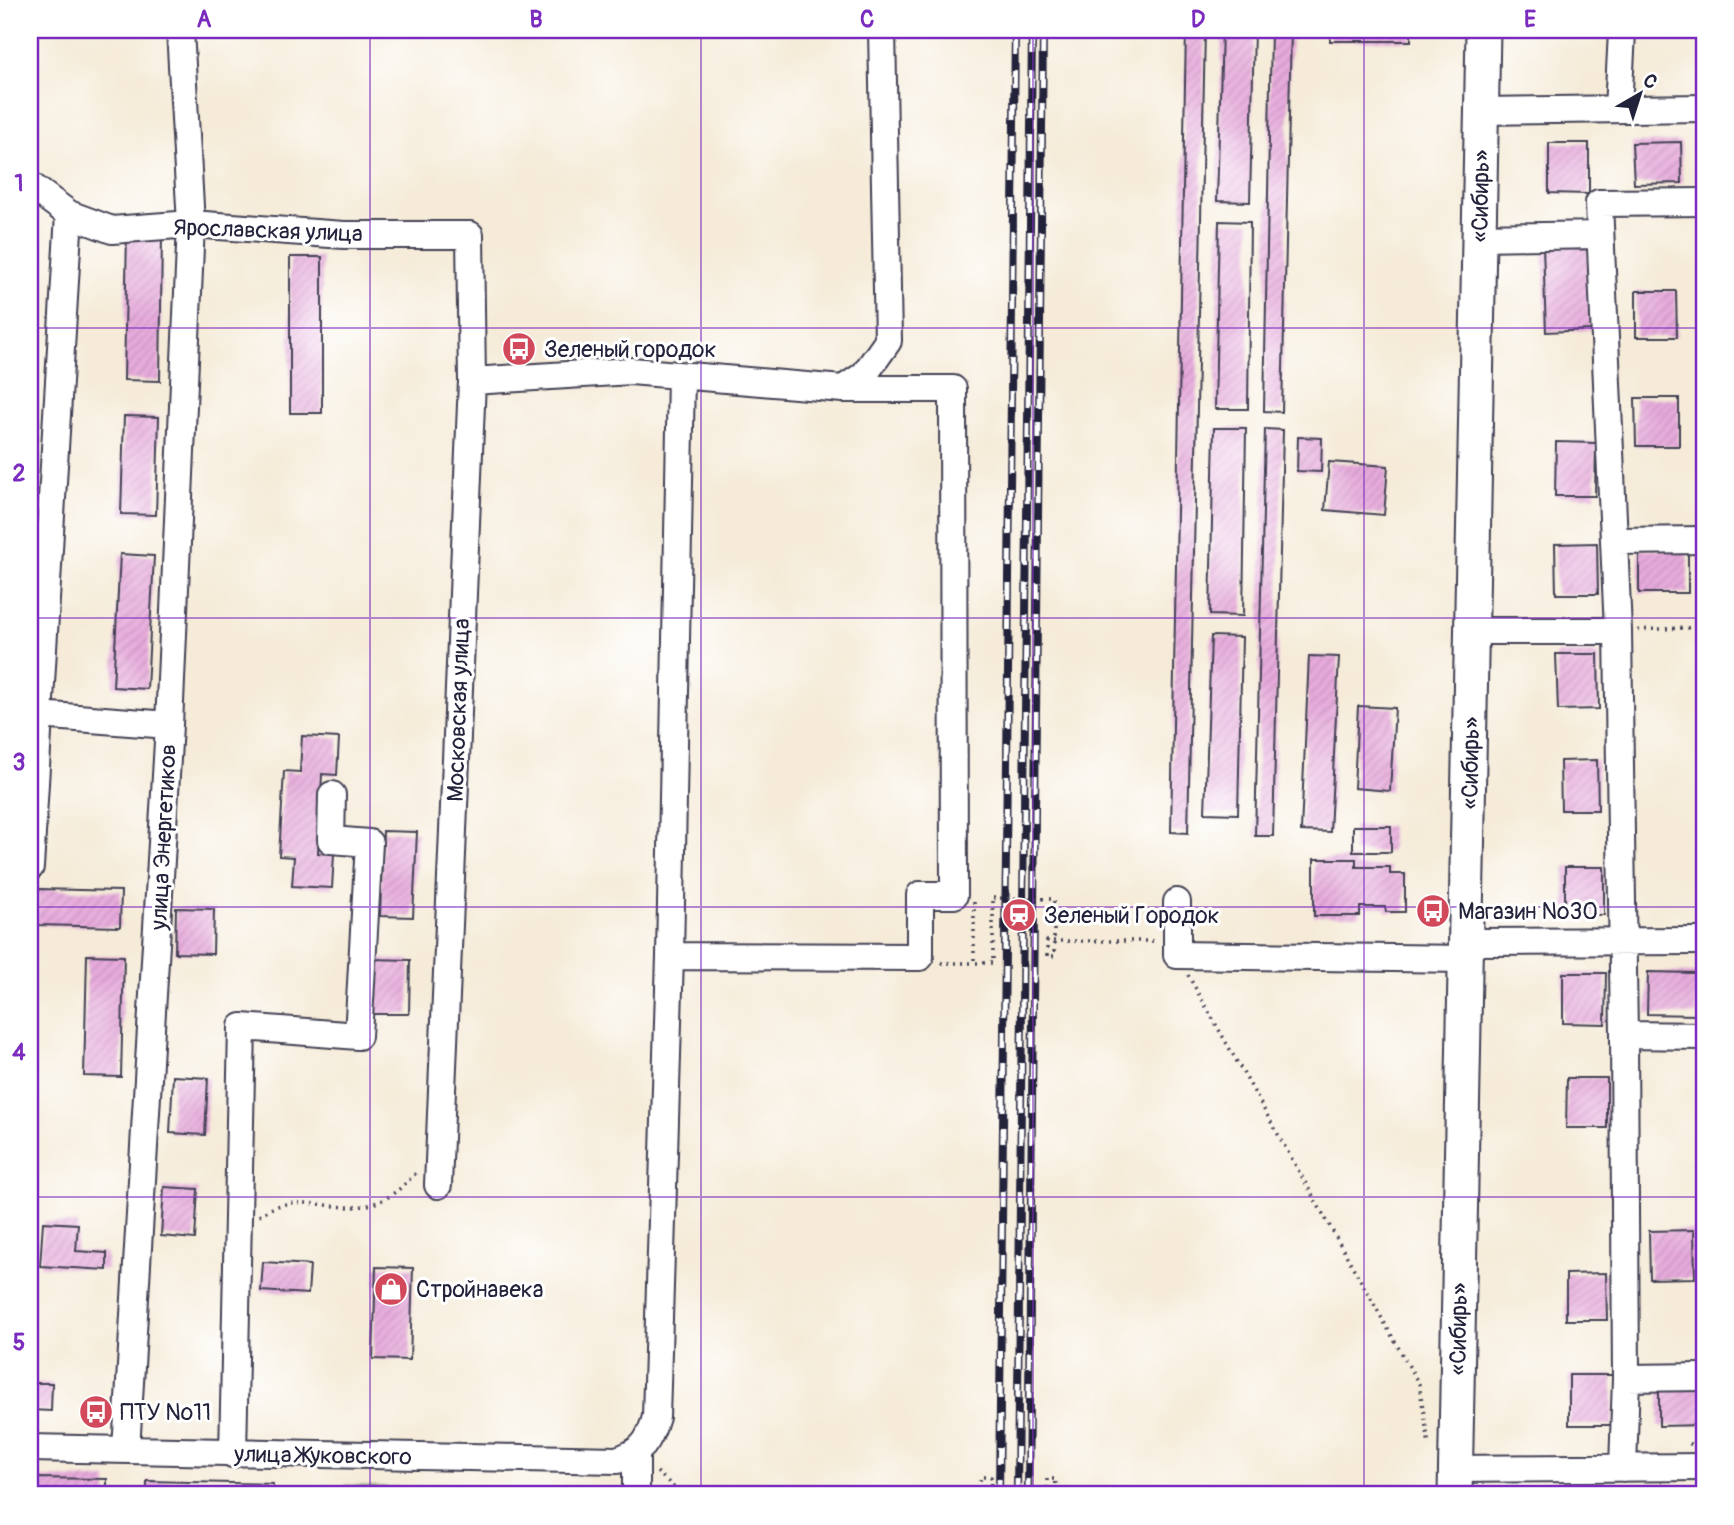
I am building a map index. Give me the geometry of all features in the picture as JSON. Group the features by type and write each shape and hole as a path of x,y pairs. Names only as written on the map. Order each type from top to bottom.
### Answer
{"main road":[{"name":"«Сибирь»","path":"1455,1482 1483,30"}],"street":[{"name":"улица Энергетиков","path":"125,1450 170,725 191,224 180,30"},
{"path":"843,389 864,375 888,341 882,30"},
{"path":"1618,109 1622,32"},
{"path":"1482,111 1704,107"},
{"name":"Ярославская улица","path":"30,185 69,214 112,230 191,224 344,234 470,235"},
{"path":"1623,1468 1626,1378 1624,1035 1618,631 1599,203 1704,202"},
{"path":"30,867 69,214"},
{"path":"1480,237 1600,234"},
{"name":"Московская улица","path":"438,1185 472,381 470,235"},
{"path":"472,381 631,371 843,389 953,389 954,895 919,895 920,957 670,956"},
{"path":"636,1495 626,1457 652,1433 656,1417 670,956 681,376"},
{"path":"1615,541 1704,540"},
{"path":"1473,631 1618,631"},
{"path":"38,715 170,725"},
{"path":"233,1454 242,1027 358,1036 369,843 331,840 332,795"},
{"path":"1177,902 1177,955 1466,951 1623,942 1704,941"},
{"path":"1624,1035 1704,1036"},
{"path":"1626,1378 1704,1377"},
{"name":"улица Жуковского","path":"30,1448 233,1454 626,1457"},
{"path":"1455,1482 1623,1468 1704,1467"}],"path":[{"path":"1618,631 1704,627"},
{"path":"954,895 974,895 974,963"},
{"path":"948,963 993,963 993,898 1054,899 1054,956"},
{"path":"1177,955 1419,1384 1430,1446"},
{"path":"237,1232 271,1206 300,1202 346,1206 373,1205 396,1193 439,1150"},
{"path":"626,1457 679,1492 794,1495"},
{"path":"979,1495 980,1477 991,1477 990,1495"},
{"path":"1047,1495 1047,1479 1056,1479 1055,1495"}],"green space":[{"path":"346,1486 539,1495 345,1495"}],"building":[{"path":"1186,30 1205,30 1188,833 1171,832"},
{"path":"1222,30 1254,30 1250,202 1217,201"},
{"path":"1271,30 1291,30 1282,412 1264,411"},
{"path":"1330,30 1411,30 1411,41 1330,41"},
{"path":"1681,142 1682,183 1634,184 1632,143"},
{"path":"1549,143 1589,143 1589,194 1549,193"},
{"path":"1219,221 1250,222 1248,409 1215,409"},
{"path":"127,235 162,235 160,381 124,380"},
{"path":"1588,245 1591,330 1546,332 1543,246"},
{"path":"290,257 322,257 322,413 290,413"},
{"path":"1636,291 1676,291 1677,337 1636,337"},
{"path":"1635,398 1679,398 1679,446 1636,446"},
{"path":"124,416 159,417 156,515 121,514"},
{"path":"1214,428 1246,428 1243,616 1210,615"},
{"path":"1265,429 1283,430 1273,836 1255,836"},
{"path":"1298,437 1322,438 1321,472 1297,471"},
{"path":"1556,442 1596,443 1595,496 1555,496"},
{"path":"1329,462 1388,466 1384,515 1325,510"},
{"path":"1597,543 1598,594 1556,594 1555,544"},
{"path":"1639,550 1688,550 1688,593 1639,593"},
{"path":"120,554 154,556 147,689 113,687"},
{"path":"1211,636 1242,637 1238,814 1205,813"},
{"path":"1556,654 1598,654 1599,709 1558,710"},
{"path":"1309,656 1339,657 1330,832 1301,831"},
{"path":"1358,706 1395,708 1390,791 1354,788"},
{"path":"302,736 339,738 337,775 322,774 318,853 334,854 332,888 292,886 294,857 279,856 284,771 300,772"},
{"path":"1597,760 1598,810 1561,810 1560,761"},
{"path":"1353,826 1391,826 1391,852 1353,852"},
{"path":"383,831 417,832 413,917 380,916"},
{"path":"1314,859 1356,859 1356,867 1390,867 1390,874 1405,874 1405,912 1386,912 1385,907 1360,907 1360,916 1314,916"},
{"path":"1565,867 1604,867 1604,915 1565,914"},
{"path":"38,889 121,891 120,927 37,925"},
{"path":"176,908 214,909 213,954 175,953"},
{"path":"87,955 124,956 121,1077 84,1076"},
{"path":"371,959 410,960 409,1014 370,1014"},
{"path":"1648,972 1697,973 1696,1015 1647,1014"},
{"path":"1563,973 1606,973 1605,1024 1563,1023"},
{"path":"173,1076 208,1078 205,1135 170,1133"},
{"path":"1567,1078 1607,1078 1607,1128 1566,1128"},
{"path":"164,1187 198,1189 195,1239 161,1236"},
{"path":"43,1222 78,1224 76,1251 107,1253 107,1270 40,1266"},
{"path":"1694,1230 1695,1278 1650,1279 1649,1231"},
{"path":"263,1262 310,1265 308,1294 261,1291"},
{"path":"376,1267 413,1268 410,1360 373,1359"},
{"path":"1606,1273 1607,1320 1566,1320 1566,1274"},
{"path":"1569,1375 1613,1375 1613,1425 1569,1425"},
{"path":"1659,1381 1703,1381 1704,1425 1659,1426"},
{"path":"30,1383 52,1383 51,1411 30,1410"},
{"path":"30,1478 107,1479 107,1495 30,1495"},
{"path":"147,1481 273,1484 273,1495 147,1495"}],"railway":[{"path":"999,1495 1015,30"},
{"path":"1017,1495 1032,30"},
{"path":"1028,1495 1043,30"}],"place":[{"name":"Зеленый городок","path":"519,349"},
{"name":"Магазин №30","path":"1433,911"},
{"name":"Зеленый Городок","path":"1019,915"},
{"name":"Стройнавека","path":"391,1289"},
{"name":"ПТУ №11","path":"96,1412"}]}
